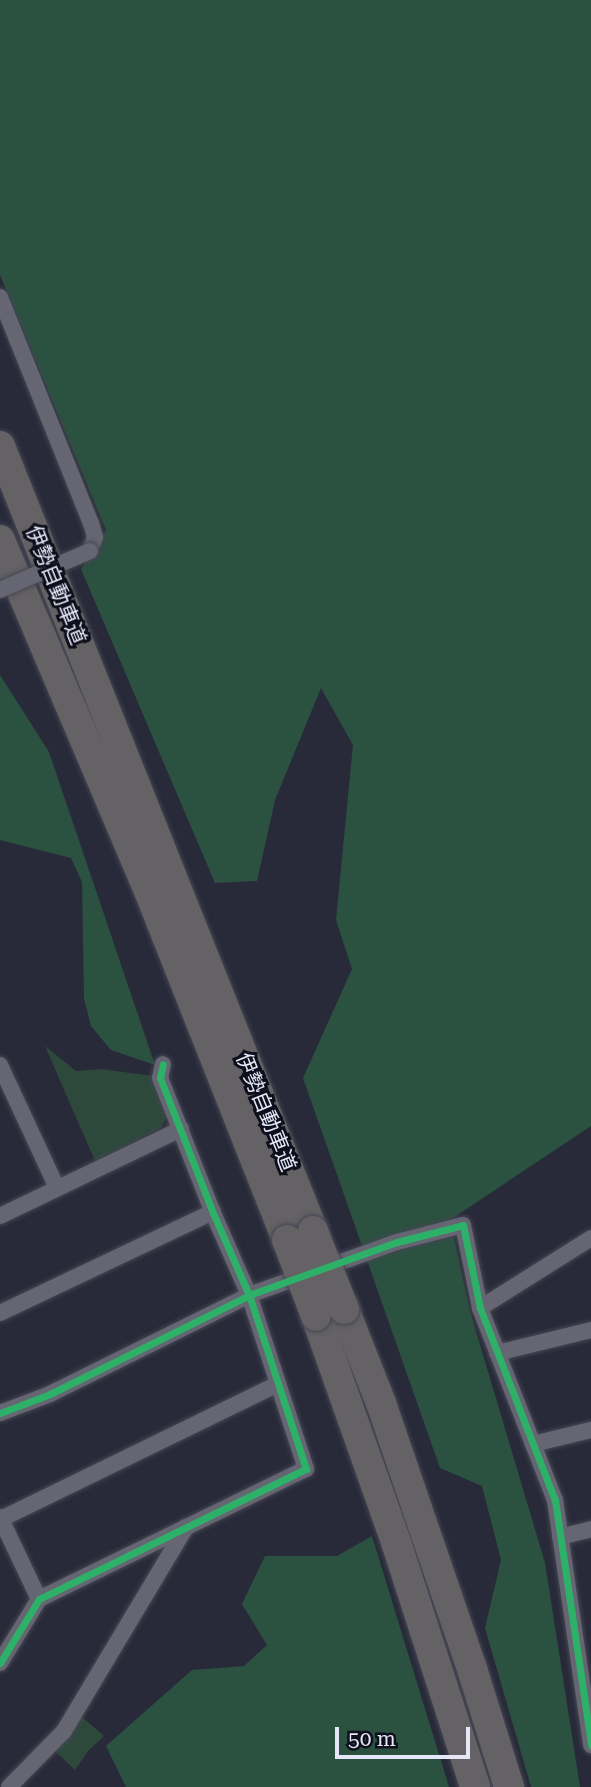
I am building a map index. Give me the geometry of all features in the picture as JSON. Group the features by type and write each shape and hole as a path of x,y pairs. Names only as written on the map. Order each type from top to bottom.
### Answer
{"highway":[{"name":"伊勢自動車道","path":"0,446 330,1312 475,1787"},
{"name":"伊勢自動車道","path":"0,540 149,891 300,1236"},
{"name":"伊勢自動車道","path":"330,1312 381,1403 473,1672 509,1787"}],"street":[{"path":"0,297 91,523 94,537 90,551 0,590"},
{"path":"0,1663 39,1599 306,1469 250,1295 213,1212 160,1078 163,1064"},
{"path":"0,1065 57,1188"},
{"path":"0,1216 181,1129"},
{"path":"0,1313 213,1212"},
{"path":"0,1413 50,1394 250,1295 397,1242 463,1225 480,1308 555,1500 560,1536 583,1631 590,1734"},
{"path":"480,1308 591,1238"},
{"path":"497,1353 591,1330"},
{"path":"39,1599 0,1518 278,1384"},
{"path":"533,1444 591,1430"},
{"path":"9,1787 64,1731 187,1526"},
{"path":"560,1536 591,1529"}],"green space":[{"path":"0,0 591,0 591,1126 450,1220 470,1311 545,1563 580,1787 531,1787 485,1628 501,1560 482,1486 440,1468 303,1078 352,969 336,920 353,745 321,688 275,800 257,881 215,883 81,569 106,530 0,275"},
{"path":"0,675 49,752 155,1065 111,1050 91,1026 84,998 82,882 71,858 0,840"},
{"path":"45,1046 76,1071 101,1069 153,1076 167,1116 161,1128 95,1161"},
{"path":"372,1536 449,1787 126,1787 106,1746 192,1670 244,1666 267,1645 242,1604 265,1556 337,1556"},
{"path":"81,1716 104,1736 88,1751 75,1770 55,1751"}],"cycle path":[{"path":"0,1663 39,1599 306,1469 249,1295 213,1213 160,1078 163,1064"},
{"path":"0,1413 50,1394 249,1295 397,1242 463,1225 480,1308 555,1500 591,1745"}]}
